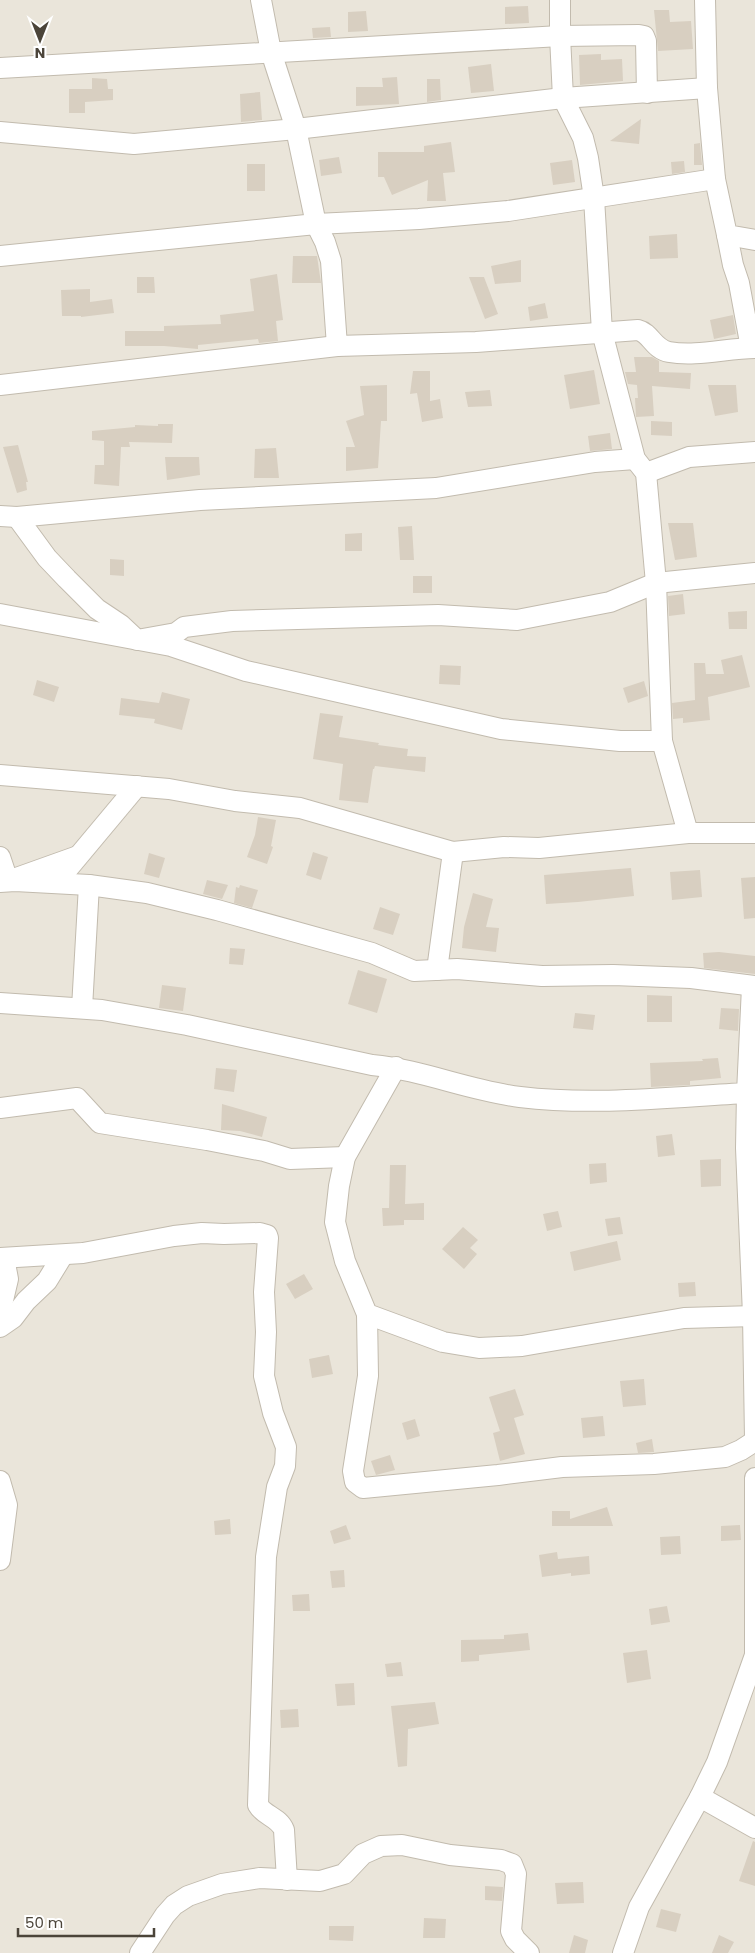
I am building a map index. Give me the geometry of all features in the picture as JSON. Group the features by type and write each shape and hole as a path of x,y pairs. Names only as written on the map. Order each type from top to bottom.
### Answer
{"street":[{"path":"261,0 271,52 296,129 316,224 325,242 331,261 337,346"},
{"path":"560,0 563,98 583,138 588,158 594,198 602,332 641,466 656,583 662,741 688,833"},
{"path":"0,385 337,346 476,342 602,332 644,332 657,348 668,352 690,353 753,348 714,179 707,88 706,0"},
{"path":"0,68 560,36 644,36 647,93"},
{"path":"0,132 134,144 296,129 563,98 707,88"},
{"path":"0,256 316,224 419,219 508,211 714,179"},
{"path":"727,235 755,240"},
{"path":"9,516 200,500 436,488 595,462 641,466 689,457 755,452"},
{"path":"9,516 66,579 97,609 121,625 137,640"},
{"path":"137,640 176,633 184,627 232,621 438,615 517,620 610,602 656,583 755,573"},
{"path":"0,614 171,646 246,671 501,729 620,741 662,741"},
{"path":"0,775 169,789 235,801 300,808 454,852 504,847 539,848 688,833 755,833"},
{"path":"56,883 137,786"},
{"path":"437,970 454,852"},
{"path":"4,881 78,856"},
{"path":"0,857 4,881"},
{"path":"4,881 89,885 147,894 217,910 372,953 414,971 465,969 542,976 613,975 691,978 754,986 748,1093 755,1439 742,1450 725,1457 654,1464 562,1467 363,1488 355,1482 353,1471 368,1376 367,1314 345,1261 336,1222 339,1186 345,1157 396,1067"},
{"path":"82,1008 89,885"},
{"path":"0,1003 82,1008 187,1025 372,1065 396,1067 502,1093 544,1099 619,1100 748,1093"},
{"path":"0,1108 76,1098 100,1123 207,1140 264,1151 290,1159 345,1157"},
{"path":"0,1313 8,1279 2,1258 63,1256 174,1236 202,1233 264,1233 268,1238 264,1292 266,1332 264,1376 273,1412 286,1447 285,1466 277,1487 266,1557 258,1805 264,1812 281,1823 284,1830 287,1880"},
{"path":"0,1328 13,1318 26,1301 48,1281 63,1256"},
{"path":"367,1314 444,1342 479,1348 522,1346 684,1318 754,1316"},
{"path":"623,1953 639,1907 700,1797 717,1762 755,1655 755,1478"},
{"path":"0,1483 7,1505 0,1560"},
{"path":"700,1797 755,1828"},
{"path":"140,1953 165,1915 174,1905 188,1896 222,1884 260,1878 320,1881 344,1874 363,1854 381,1846 402,1845 450,1855 507,1862 515,1867 511,1931 515,1939 529,1953"}],"shaded area":[{"path":"0,0 755,0 755,1953 0,1953"}],"building":[{"path":"528,6 529,23 505,24 505,7"},
{"path":"654,10 669,10 670,22 691,21 693,49 658,51"},
{"path":"366,11 368,31 348,32 348,12"},
{"path":"330,27 331,37 313,38 312,28"},
{"path":"601,54 601,60 622,59 623,81 580,85 579,55"},
{"path":"491,64 494,91 471,93 468,67"},
{"path":"397,77 399,104 356,106 356,87 383,87 382,78"},
{"path":"92,78 107,79 108,89 113,89 113,100 85,102 85,113 69,113 69,89 92,89"},
{"path":"427,79 440,79 441,100 427,102"},
{"path":"260,92 262,120 241,122 240,94"},
{"path":"641,119 639,144 610,141"},
{"path":"451,142 455,172 443,173 446,201 427,201 428,180 392,195 384,177 378,177 378,152 424,152 424,146"},
{"path":"700,143 702,165 694,165 694,144"},
{"path":"339,157 342,173 321,176 319,160"},
{"path":"572,160 575,182 553,185 550,163"},
{"path":"684,161 685,172 672,174 671,162"},
{"path":"247,164 265,164 265,191 247,191"},
{"path":"677,234 678,258 650,259 649,236"},
{"path":"293,256 317,256 321,283 292,283"},
{"path":"521,260 521,282 495,284 491,266"},
{"path":"277,274 283,320 276,321 278,341 259,343 258,339 198,345 198,349 164,346 125,346 125,331 164,331 164,326 221,324 220,315 254,311 250,279"},
{"path":"137,277 154,277 155,293 137,293"},
{"path":"469,277 484,277 498,314 485,319"},
{"path":"90,289 90,302 112,299 114,313 81,317 62,316 61,290"},
{"path":"545,303 548,318 530,321 528,307"},
{"path":"733,315 736,334 714,339 710,320"},
{"path":"634,357 652,357 659,361 659,372 691,373 690,389 652,386 654,416 636,417 635,398 638,398 637,385 628,384 625,372 636,372"},
{"path":"594,370 600,404 570,409 564,375"},
{"path":"413,371 430,371 430,401 440,399 443,418 422,422 417,393 410,394"},
{"path":"387,385 387,421 381,421 378,468 346,471 346,447 355,447 346,421 364,415 360,386"},
{"path":"708,385 736,385 738,412 715,416"},
{"path":"490,390 492,406 468,407 465,392"},
{"path":"651,421 672,422 672,436 651,435"},
{"path":"158,424 173,424 172,443 129,442 130,447 121,447 119,486 94,484 95,465 104,465 104,441 92,440 92,431 135,427 135,425 158,426"},
{"path":"610,433 612,449 590,451 588,436"},
{"path":"18,445 28,482 26,482 27,490 17,493 3,447"},
{"path":"276,448 279,478 254,478 255,449"},
{"path":"165,457 199,457 200,475 167,480"},
{"path":"668,523 693,523 697,557 675,560"},
{"path":"412,526 414,560 400,560 398,527"},
{"path":"362,533 362,551 345,551 345,534"},
{"path":"110,559 124,560 124,576 110,575"},
{"path":"413,576 432,576 432,593 413,593"},
{"path":"683,594 685,614 669,616 668,596"},
{"path":"747,611 747,629 729,629 728,612"},
{"path":"742,655 750,687 708,697 710,720 683,723 683,718 673,719 672,703 695,700 694,663 705,663 706,674 724,674 721,660"},
{"path":"440,665 461,666 460,685 439,684"},
{"path":"37,680 59,687 54,702 33,695"},
{"path":"644,681 648,696 628,703 623,688"},
{"path":"162,692 190,699 182,730 154,723 155,719 119,715 121,698 159,703"},
{"path":"320,713 343,716 339,737 408,749 407,756 426,757 425,772 375,766 368,803 339,800 343,764 313,759"},
{"path":"258,817 276,820 271,846 273,847 267,864 247,857 255,835"},
{"path":"313,852 328,857 321,880 306,875"},
{"path":"149,853 165,858 159,878 144,874"},
{"path":"631,868 634,896 546,904 544,875"},
{"path":"700,870 702,897 672,900 670,872"},
{"path":"755,877 755,918 744,919 741,878"},
{"path":"207,880 228,885 222,899 203,894"},
{"path":"240,885 258,890 252,908 234,903 236,887 239,888"},
{"path":"473,893 493,899 486,927 499,928 496,952 462,948 464,927"},
{"path":"380,907 400,914 393,935 373,929"},
{"path":"230,948 245,949 243,965 229,964"},
{"path":"719,952 755,956 755,974 704,968 703,953"},
{"path":"358,970 387,979 377,1013 348,1004"},
{"path":"162,985 186,988 183,1011 159,1008"},
{"path":"647,995 672,996 672,1022 647,1022"},
{"path":"721,1008 739,1009 738,1031 719,1029"},
{"path":"575,1013 595,1015 593,1030 573,1028"},
{"path":"718,1058 721,1078 690,1081 690,1085 651,1087 650,1063 703,1061 702,1059"},
{"path":"216,1068 237,1070 234,1092 214,1089"},
{"path":"222,1104 267,1117 262,1137 240,1131 221,1130"},
{"path":"672,1134 675,1155 658,1157 656,1136"},
{"path":"721,1159 721,1186 701,1187 700,1160"},
{"path":"606,1163 607,1182 590,1184 589,1164"},
{"path":"390,1165 406,1165 405,1204 424,1203 424,1220 404,1220 404,1225 383,1226 382,1208 389,1208"},
{"path":"558,1211 562,1227 547,1231 543,1214"},
{"path":"620,1217 623,1234 608,1236 605,1219"},
{"path":"463,1227 478,1240 470,1248 477,1254 464,1269 442,1249"},
{"path":"617,1241 621,1260 574,1271 570,1252"},
{"path":"304,1274 313,1289 295,1299 286,1284"},
{"path":"695,1282 696,1296 679,1297 678,1283"},
{"path":"329,1355 333,1374 312,1378 309,1359"},
{"path":"644,1379 646,1405 623,1407 620,1381"},
{"path":"515,1389 524,1415 514,1418 525,1454 500,1461 493,1433 500,1431 489,1397"},
{"path":"603,1416 605,1436 583,1438 581,1418"},
{"path":"415,1419 420,1436 407,1440 402,1423"},
{"path":"652,1439 654,1452 638,1453 636,1443"},
{"path":"390,1455 395,1470 376,1475 371,1461"},
{"path":"607,1507 613,1526 552,1526 552,1511 570,1511 570,1519"},
{"path":"230,1519 231,1534 215,1535 214,1521"},
{"path":"346,1525 351,1539 334,1544 330,1531"},
{"path":"740,1525 741,1540 721,1541 721,1526"},
{"path":"680,1536 681,1554 661,1555 660,1537"},
{"path":"557,1552 558,1559 589,1556 590,1574 571,1576 571,1573 542,1577 539,1555"},
{"path":"344,1570 345,1587 332,1588 330,1571"},
{"path":"309,1594 310,1611 293,1611 292,1595"},
{"path":"667,1606 670,1622 651,1625 649,1609"},
{"path":"528,1633 530,1650 479,1655 479,1661 461,1662 461,1640 504,1639 504,1635"},
{"path":"647,1650 651,1679 627,1683 623,1653"},
{"path":"401,1662 403,1676 387,1677 385,1664"},
{"path":"354,1683 355,1705 337,1706 335,1684"},
{"path":"435,1702 439,1724 408,1729 407,1766 398,1767 391,1706"},
{"path":"298,1709 299,1727 281,1728 280,1710"},
{"path":"753,1841 755,1842 755,1886 739,1881"},
{"path":"583,1882 584,1903 557,1904 555,1883"},
{"path":"485,1886 503,1887 502,1901 485,1900"},
{"path":"661,1909 681,1914 676,1932 656,1927"},
{"path":"424,1918 446,1919 445,1938 423,1938"},
{"path":"329,1926 354,1926 353,1941 329,1940"},
{"path":"574,1935 588,1940 585,1953 569,1953"},
{"path":"719,1935 734,1942 728,1953 712,1953"}]}
